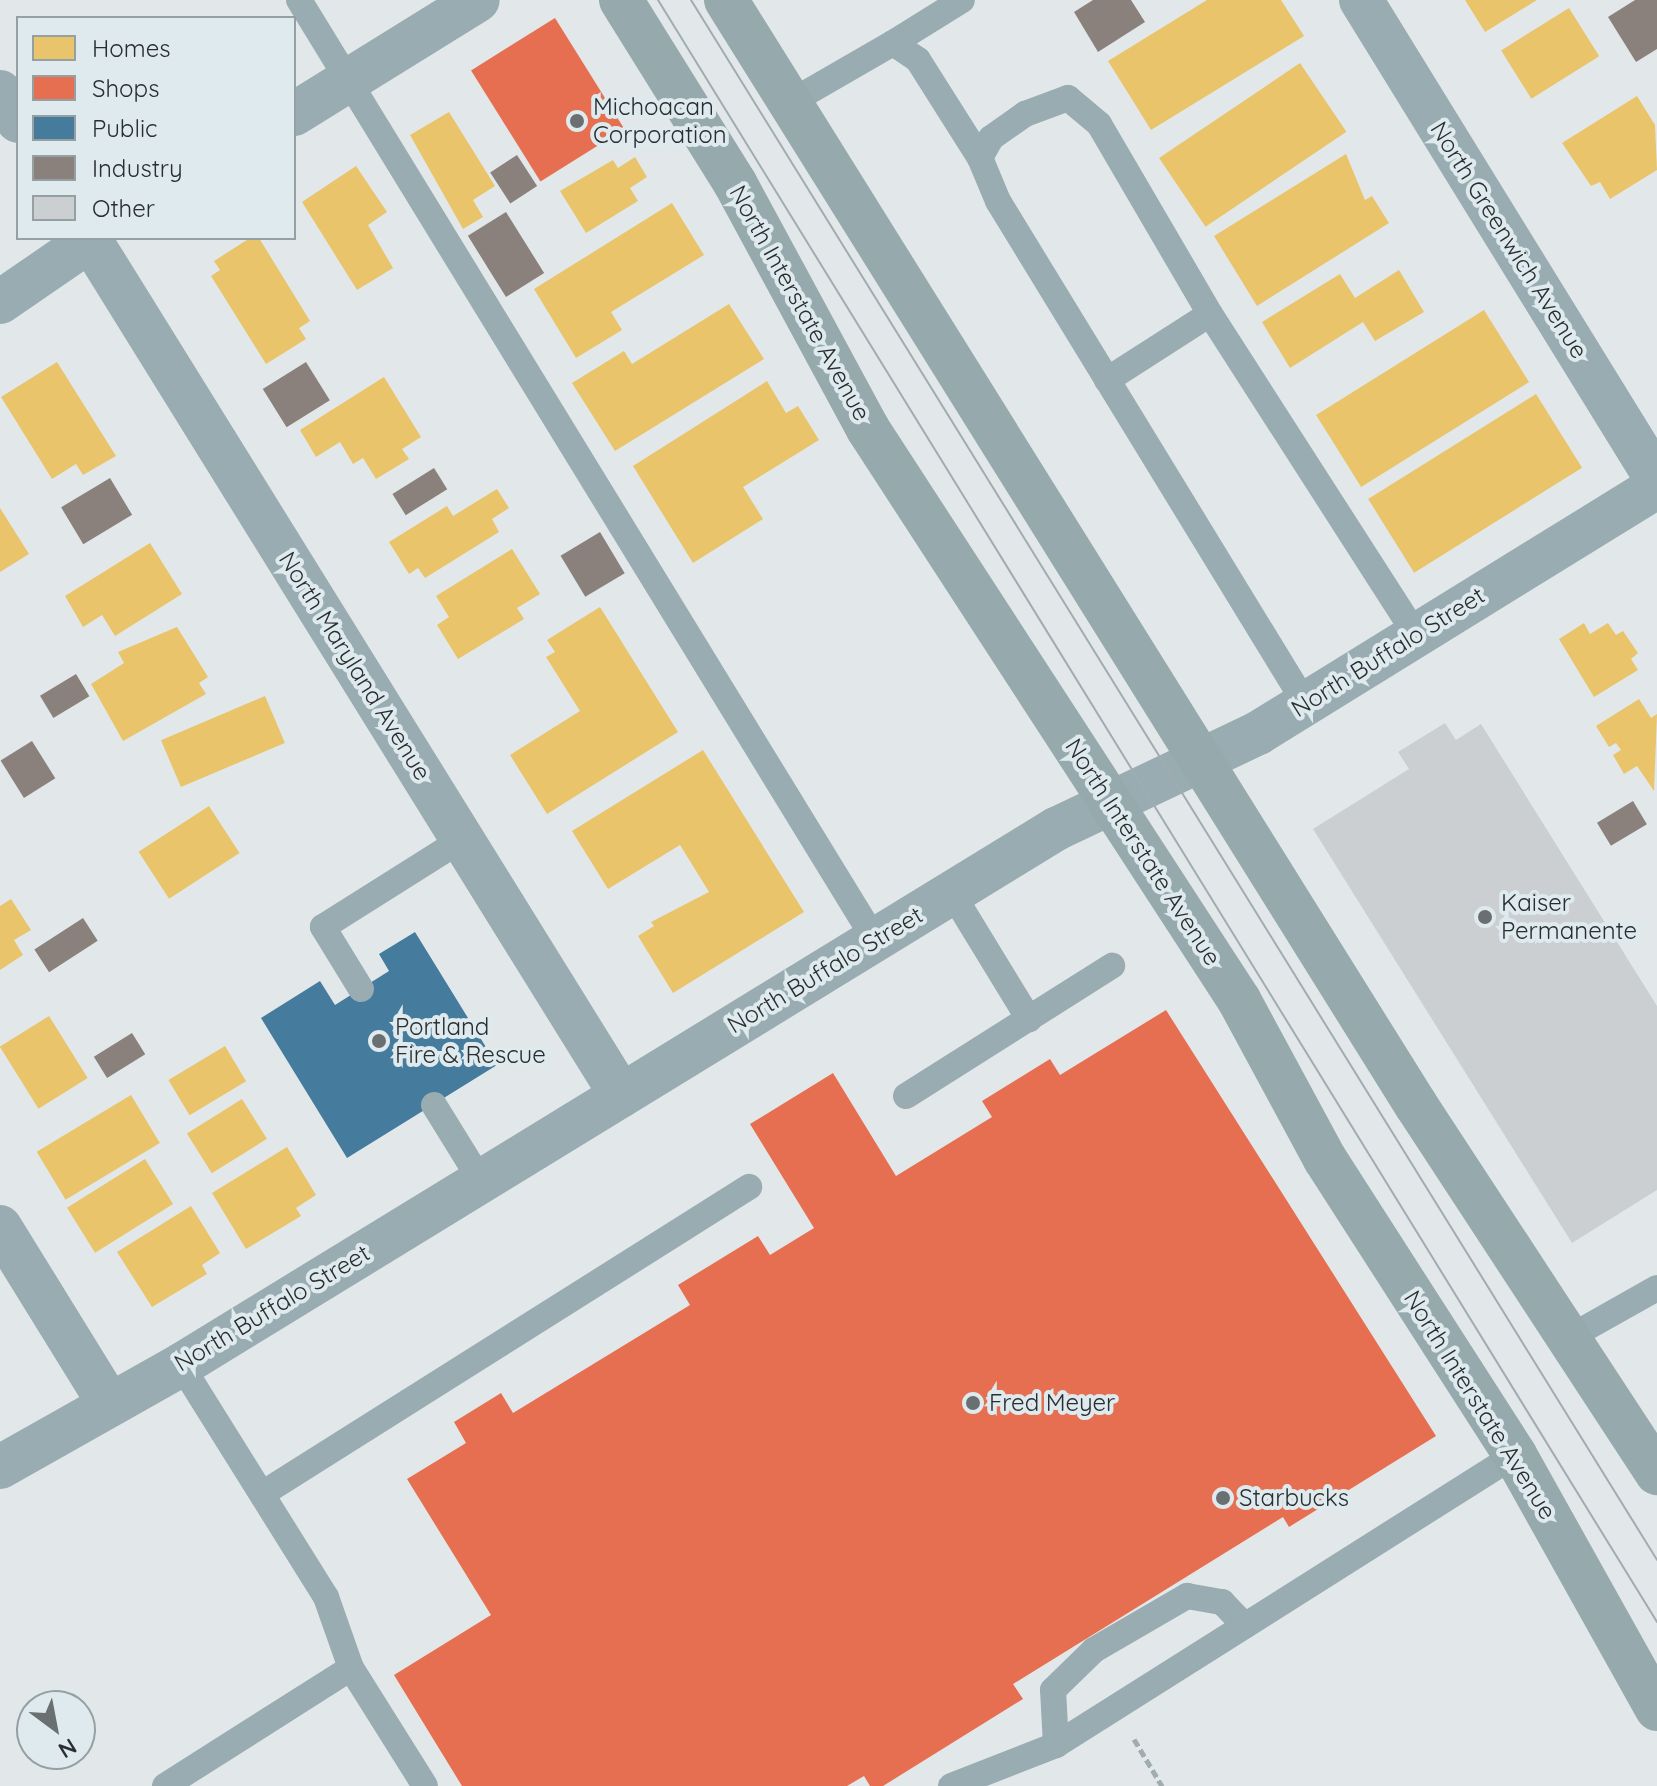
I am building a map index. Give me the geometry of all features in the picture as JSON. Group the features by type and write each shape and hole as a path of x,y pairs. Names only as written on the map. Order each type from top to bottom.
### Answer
{"street":[{"path":"296,113 478,0"},
{"name":"North Interstate Avenue","path":"621,0 735,183 868,429 1239,1000 1325,1159 1515,1455 1657,1709"},
{"path":"726,0 1049,525 1203,759 1416,1105 1654,1460"},
{"name":"North Greenwich Avenue","path":"1361,0 1657,480"},
{"path":"0,92 16,118"},
{"path":"0,302 90,240"},
{"name":"North Maryland Avenue","path":"92,240 621,1095"},
{"name":"North Buffalo Street","path":"0,1467 108,1402 181,1365 952,893 1110,804 1203,759 1305,703 1657,487"},
{"path":"0,1227 108,1402"}],"lane":[{"path":"299,0 875,940"},
{"path":"789,103 962,0"},
{"path":"893,43 918,60 980,158 998,201 1305,703"},
{"path":"980,158 991,138 1025,114 1068,98 1081,104 1210,314 1416,635"},
{"path":"1107,380 1210,314"},
{"path":"361,989 323,927 463,839"},
{"path":"952,893 1029,1019"},
{"path":"906,1096 1112,966"},
{"path":"434,1105 481,1181"},
{"path":"262,1494 749,1187"},
{"path":"1570,1337 1657,1288"},
{"path":"181,1365 326,1597 351,1668 425,1786"},
{"path":"951,1786 1056,1745 1515,1455"},
{"path":"1056,1745 1053,1690 1094,1650 1187,1596 1222,1602 1245,1626"},
{"path":"165,1786 351,1668"}],"path":[{"path":"1114,1708 1162,1786"}],"building: Homes":[{"path":"1207,0 1281,0 1304,36 1151,130 1108,61"},
{"path":"1465,0 1537,0 1485,32"},
{"path":"1569,8 1599,56 1531,99 1501,50"},
{"path":"1300,63 1346,132 1205,227 1159,158"},
{"path":"1637,96 1655,125 1657,170 1610,199 1600,182 1591,186 1562,143"},
{"path":"449,112 495,186 473,200 483,217 463,229 410,135"},
{"path":"1346,154 1365,200 1372,196 1389,223 1257,306 1214,236"},
{"path":"635,157 647,177 630,188 638,201 586,233 560,191 613,160 618,168"},
{"path":"356,166 387,212 368,225 393,268 357,290 302,202"},
{"path":"672,203 704,255 611,312 622,330 576,358 534,289"},
{"path":"247,240 260,240 310,321 299,328 306,339 266,364 211,276 220,270 214,261"},
{"path":"1399,270 1424,312 1375,341 1363,322 1290,368 1262,322 1340,274 1355,298"},
{"path":"729,304 764,359 615,451 572,383 624,351 632,364"},
{"path":"1484,310 1529,382 1361,487 1316,415"},
{"path":"57,362 116,456 83,475 76,464 52,479 1,397"},
{"path":"384,377 421,437 402,449 409,459 376,479 363,458 353,464 340,442 316,457 300,430"},
{"path":"767,381 786,413 798,406 819,440 743,487 763,519 693,563 633,466"},
{"path":"1536,394 1582,468 1414,573 1368,499"},
{"path":"497,489 509,508 492,519 499,532 425,578 418,568 409,574 389,542 447,506 453,516"},
{"path":"0,508 29,554 0,572"},
{"path":"150,543 182,594 115,636 102,615 83,627 65,596"},
{"path":"512,549 540,594 517,608 524,619 458,659 437,625 449,617 436,596"},
{"path":"600,607 678,732 547,814 510,755 580,711 546,657 555,652 547,640"},
{"path":"1584,623 1590,634 1608,623 1616,635 1623,631 1638,653 1631,659 1638,670 1594,697 1559,639"},
{"path":"177,627 208,677 199,683 206,694 123,741 91,684 124,663 118,652"},
{"path":"265,696 285,743 181,787 161,740"},
{"path":"1639,699 1651,718 1657,714 1654,791 1637,766 1624,774 1613,755 1621,750 1616,743 1609,747 1596,726"},
{"path":"703,750 804,912 673,993 638,936 654,926 651,922 709,892 680,845 608,889 572,831"},
{"path":"209,806 239,853 169,899 139,852"},
{"path":"11,899 31,930 14,940 23,955 0,970 0,906"},
{"path":"49,1016 88,1078 38,1109 0,1047"},
{"path":"225,1046 246,1081 190,1115 168,1080"},
{"path":"131,1095 160,1143 66,1200 37,1152"},
{"path":"242,1099 267,1139 212,1173 187,1133"},
{"path":"287,1147 316,1195 296,1208 301,1216 246,1249 212,1193"},
{"path":"145,1159 173,1204 95,1253 67,1208"},
{"path":"191,1206 220,1253 202,1265 207,1274 152,1307 117,1252"}],"building: Shops":[{"path":"555,18 624,129 540,182 471,70"},
{"name":"Fred Meyer","path":"1166,1010 1436,1436 1289,1527 1283,1517 1013,1684 1023,1699 883,1786 870,1786 864,1776 847,1786 462,1786 394,1675 491,1615 407,1479 466,1443 454,1422 501,1393 513,1413 690,1305 678,1285 758,1236 770,1255 814,1228 750,1124 833,1073 896,1176 992,1117 982,1101 1050,1059 1060,1075"}],"building: Public":[{"name":"Portland Fire & Rescue","path":"415,932 497,1065 347,1158 261,1018 320,981 335,1005 389,971 379,954"}],"building: Industry":[{"path":"1093,0 1131,0 1145,22 1098,52 1074,12"},
{"path":"1635,0 1657,0 1657,49 1636,62 1608,17"},
{"path":"517,155 537,186 510,203 490,172"},
{"path":"506,212 544,273 506,297 468,236"},
{"path":"306,362 330,400 287,427 263,389"},
{"path":"434,468 447,489 406,515 392,494"},
{"path":"110,478 132,515 83,544 61,507"},
{"path":"600,532 625,573 585,597 561,556"},
{"path":"76,674 89,696 53,718 40,696"},
{"path":"32,741 55,778 24,798 1,761"},
{"path":"1633,801 1647,824 1611,846 1597,823"},
{"path":"83,918 98,941 49,972 34,950"},
{"path":"132,1033 145,1054 107,1078 94,1057"}],"building: Other":[{"name":"Kaiser Permanente","path":"1445,723 1456,740 1481,724 1657,1006 1657,1190 1572,1243 1313,829 1409,769 1398,752"}],"tram line":[{"path":"658,0 1657,1622"},
{"path":"691,0 1657,1560"}],"place":[{"name":"Michoacan Corporation","path":"577,121"},
{"name":"Kaiser Permanente","path":"1485,917"},
{"name":"Portland Fire & Rescue","path":"379,1041"},
{"name":"Fred Meyer","path":"973,1403"},
{"name":"Starbucks","path":"1223,1498"}]}
